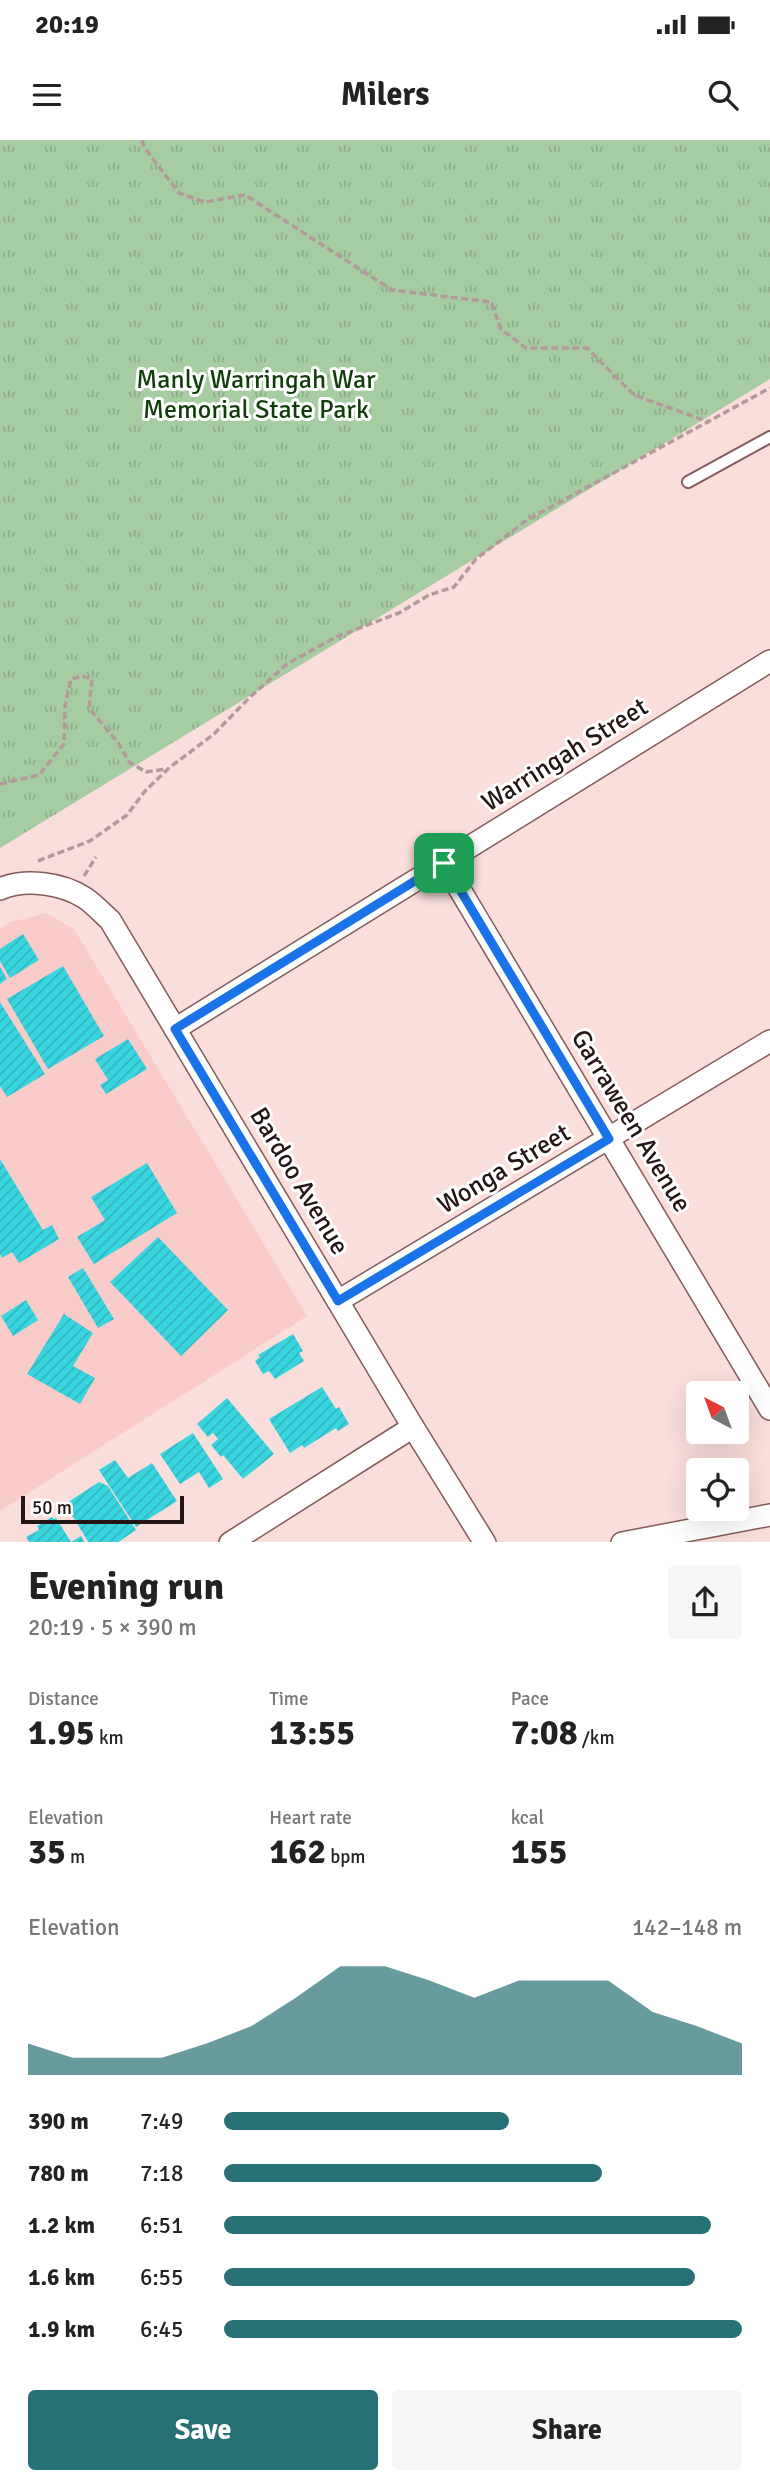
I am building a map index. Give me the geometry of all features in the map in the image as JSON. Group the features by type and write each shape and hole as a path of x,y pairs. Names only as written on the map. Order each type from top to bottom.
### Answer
{"street":[{"name":"Warringah Street","path":"175,1029 770,661"},
{"name":"Garraween Avenue","path":"444,863 770,1409"},
{"name":"Bardoo Avenue","path":"0,890 32,883 53,886 85,899 110,920 413,1427 485,1542"},
{"name":"Wonga Street","path":"338,1301 770,1041"},
{"path":"230,1542 413,1427"},
{"path":"622,1542 770,1515"}],"lane":[{"path":"688,482 770,437"}],"path":[{"path":"142,140 144,147 179,193 205,202 245,195 392,290 491,302 501,330 526,348 587,348 634,395 709,422"},
{"path":"33,863 90,841 127,815 145,791 169,768 214,734 287,664 336,637 399,613 429,595 454,587 476,559 527,520 770,388"},
{"path":"0,784 39,775 64,744 65,706 71,679 82,676 92,679 89,708 119,744 129,762 146,772 169,768"}],"shaded area":[{"path":"46,913 74,929 307,1316 0,1511 0,928 8,923"}],"green space":[{"name":"Manly Warringah War Memorial State Park","path":"0,140 770,140 770,379 0,848"}],"building":[{"path":"23,934 39,960 10,978 0,961 0,949"},
{"path":"63,966 104,1036 48,1069 7,999"},
{"path":"0,967 7,979 0,984"},
{"path":"0,1002 45,1074 7,1097 0,1086"},
{"path":"128,1039 147,1069 106,1094 100,1085 108,1080 95,1059"},
{"path":"0,1159 43,1230 52,1225 59,1239 19,1263 12,1252 2,1258 0,1254"},
{"path":"147,1163 177,1213 94,1264 77,1237 105,1220 91,1197"},
{"path":"158,1237 228,1310 181,1356 110,1282"},
{"path":"83,1268 114,1319 98,1328 68,1277"},
{"path":"26,1300 38,1320 13,1336 1,1316"},
{"path":"64,1314 93,1333 73,1366 95,1378 80,1404 27,1374"},
{"path":"293,1334 303,1351 299,1353 304,1361 275,1379 269,1371 263,1374 255,1361 260,1357 258,1355"},
{"path":"322,1387 349,1424 338,1431 336,1428 304,1448 302,1445 290,1453 269,1419"},
{"path":"227,1398 274,1454 243,1479 211,1445 218,1439 213,1433 208,1437 197,1424"},
{"path":"193,1433 223,1479 209,1488 199,1472 180,1484 160,1454"},
{"path":"115,1460 128,1478 152,1463 177,1501 136,1527 99,1470"},
{"path":"99,1482 108,1486 136,1530 118,1542 88,1542 65,1504"},
{"path":"52,1517 56,1518 71,1542 29,1542 26,1537 39,1530 37,1526"},
{"path":"81,1536 84,1542 71,1542"}],"route":[{"path":"444,863 609,1139 338,1301 175,1029 444,863"}]}
